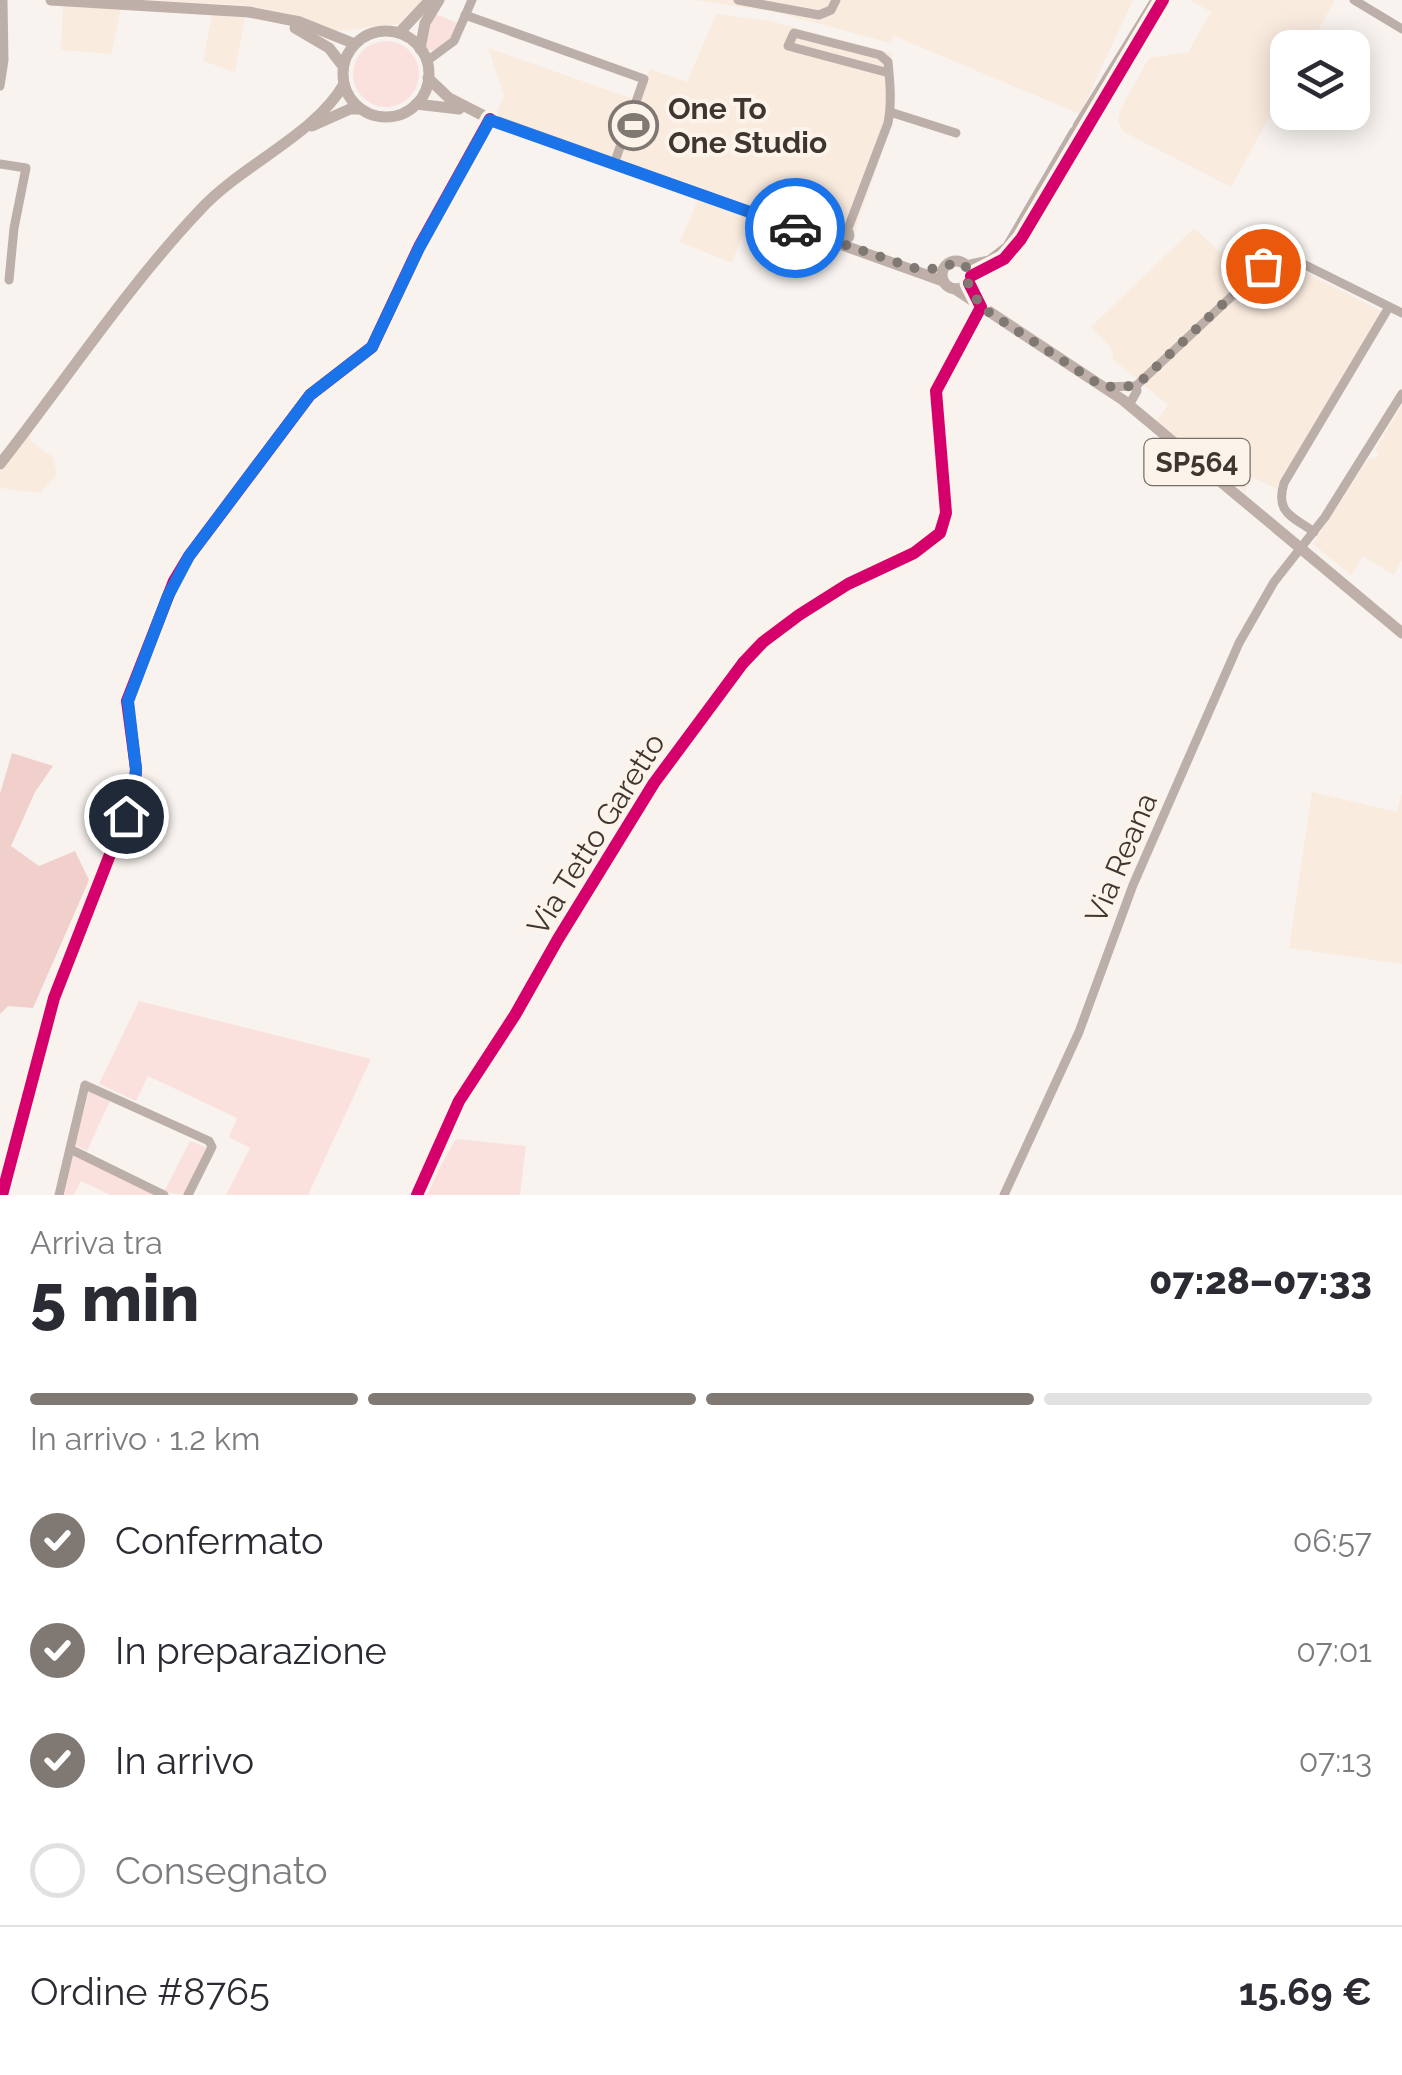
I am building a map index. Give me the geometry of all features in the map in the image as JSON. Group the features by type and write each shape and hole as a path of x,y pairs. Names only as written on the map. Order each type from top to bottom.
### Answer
{"main road":[{"path":"51,0 226,10 300,22 355,44"},
{"path":"399,33 430,0"},
{"path":"420,49 425,24 439,0"},
{"path":"273,17 314,37 344,66"},
{"path":"416,104 428,78 420,49 399,33 376,32 355,44 344,66 344,84 347,94 371,114 392,116 416,104 437,104 484,117 614,164 844,238 914,268 944,274 956,290 968,275 952,262 944,274"},
{"path":"428,78 449,98 484,117"},
{"path":"0,464 202,207 331,103 344,84"},
{"path":"286,140 332,115 361,109"},
{"name":"SP564","path":"968,275 981,307"},
{"name":"SP564","path":"956,290 1126,402 1402,633"}],"street":[{"path":"0,86 4,0"},
{"path":"426,62 450,47 472,0"},
{"path":"738,0 820,16 831,10 836,0"},
{"path":"968,275 992,267 1010,253 1155,0"},
{"path":"1080,131 1163,0"},
{"path":"1354,0 1402,29"},
{"path":"466,15 644,79 614,164"},
{"path":"844,238 890,112 889,73 888,62 880,55 794,33 788,46 889,73"},
{"path":"890,112 956,133"},
{"path":"2,1195 54,998 134,793 136,769 128,701 168,596 189,556 310,395 372,347 484,117"},
{"path":"0,164 26,168 14,228 10,280"},
{"path":"0,226 14,228"},
{"path":"1126,402 1131,386 1279,252 1402,313"},
{"name":"Via Tetto Garetto","path":"417,1195 460,1102 623,832 753,650 799,614 848,584 914,553 940,533 946,513 936,391 981,307"},
{"path":"1314,532 1283,510 1279,498 1284,483 1390,307"},
{"path":"1103,387 1131,386"},
{"name":"Via Reana","path":"1004,1195 1079,1032 1133,885 1240,643 1274,582 1314,532 1402,394"},
{"path":"59,1195 85,1085 209,1142 212,1147 188,1195"},
{"path":"70,1149 164,1195"}],"shaded area":[{"path":"153,0 423,0 399,24 336,31 291,14 250,6"},
{"path":"696,0 1133,0 1080,114 894,36 890,43 779,13"},
{"path":"1190,0 1335,0 1318,30 1270,30 1270,116 1231,187 1122,131 1118,120 1149,58 1188,52 1211,12"},
{"path":"63,6 121,9 111,54 61,50"},
{"path":"435,14 458,23 449,43 432,51 426,49 426,35"},
{"path":"716,14 770,21 892,53 894,117 848,242 495,116 504,95 488,48 636,100 650,69 687,82"},
{"path":"212,15 245,18 235,72 203,61"},
{"path":"386,41 410,50 419,74 410,98 386,107 362,98 353,74 362,50"},
{"path":"698,199 749,218 732,263 680,242"},
{"path":"1194,228 1221,253 1238,238 1381,311 1276,489 1253,477 1245,492 1156,421 1168,405 1113,359 1112,349 1091,327"},
{"path":"1402,405 1402,560 1394,575 1363,556 1351,575 1313,544 1368,459 1376,458 1379,453 1375,450"},
{"path":"30,433 31,442 53,457 57,475 40,493 0,488 0,472"},
{"path":"12,753 53,766 35,792 11,846 39,866 75,851 89,880 33,1008 8,1006 0,1014 0,794"},
{"path":"1312,792 1397,812 1402,792 1402,964 1289,948"},
{"path":"139,1001 371,1059 308,1195 226,1195 250,1148 229,1137 237,1118 148,1076 136,1101 99,1084"},
{"path":"89,1090 110,1101 87,1151 75,1145"},
{"path":"456,1139 526,1146 520,1195 424,1195"},
{"path":"190,1141 208,1148 185,1195 164,1192"},
{"path":"72,1154 154,1195 110,1195 81,1181 74,1195 63,1195"}],"cycle path":[{"path":"971,276 1004,259 1021,239 1163,0"},
{"path":"2,1195 54,998 134,793 136,769 127,701 174,581 310,395 372,347 419,247 490,119"},
{"path":"417,1195 459,1101 558,939 654,783 743,663 799,615 848,584 914,553 940,533 946,513 936,391 981,307 969,283"}],"way so far":[{"path":"795,228 914,268 938,269 962,262 968,268 968,283 981,307 1103,387 1136,386 1263,266"}],"place":[{"name":"One To One Studio","path":"633,125"}],"route":[{"path":"126,816 136,782 128,701 174,581 310,395 372,347 381,334 419,248 490,120 795,228"}]}
